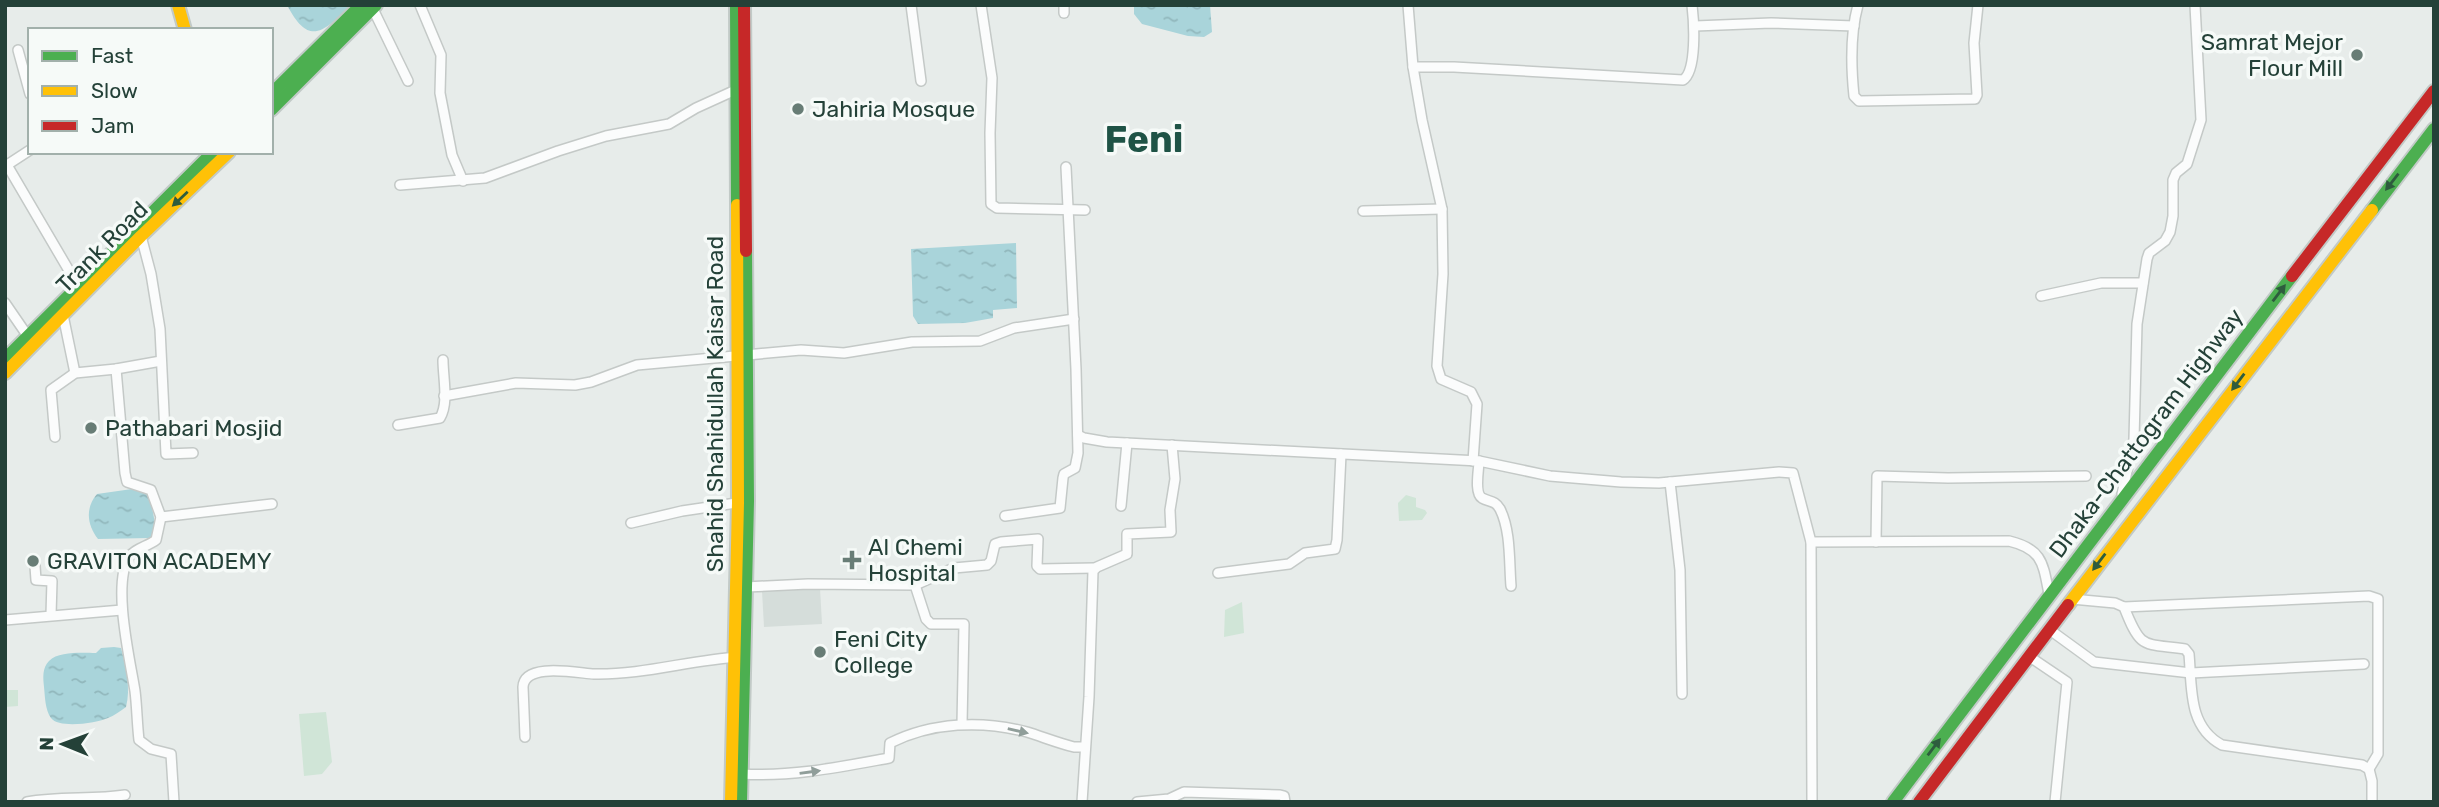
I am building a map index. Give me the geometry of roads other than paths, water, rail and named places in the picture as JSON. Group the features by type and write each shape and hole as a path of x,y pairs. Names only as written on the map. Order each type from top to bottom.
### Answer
{"main road":[{"path":"178,5 184,28"},
{"name":"Shahid Shahidullah Kaisar Road","path":"736,5 746,587 739,657 741,802"},
{"name":"Shahid Shahidullah Kaisar Road","path":"739,88 744,5"},
{"path":"273,92 370,6"},
{"path":"273,108 370,6"},
{"name":"Dhaka-Chattogram Highway","path":"1893,802 2434,91"},
{"name":"Dhaka-Chattogram Highway","path":"1919,802 2050,631 2071,599 2434,129"},
{"name":"Trank Road","path":"5,359 216,156"},
{"name":"Trank Road","path":"5,373 216,156"},
{"name":"Shahid Shahidullah Kaisar Road","path":"731,802 739,657 743,502"}],"street":[{"path":"420,5 441,55 440,93 452,155 463,181"},
{"path":"911,5 921,82"},
{"path":"981,5 992,78 991,204 997,208 1085,210"},
{"path":"1408,5 1413,67 1442,209 1443,274 1437,366 1441,379 1471,392 1477,404 1478,492 1483,499 1496,504 1506,529 1511,586"},
{"path":"1413,67 1683,80 1687,78 1692,66 1695,26 1692,5"},
{"path":"1858,5 1854,26 1853,86 1856,99 1972,100 1977,95 1974,43 1978,5"},
{"path":"2121,500 2134,439 2137,324 2149,253 2165,241 2170,232 2173,180 2176,173 2187,164 2201,120 2195,5"},
{"path":"370,6 408,81"},
{"path":"1695,26 1771,23 1854,26"},
{"path":"18,50 28,87"},
{"path":"400,185 485,178 606,136 669,124 739,88"},
{"path":"28,151 7,165 78,286"},
{"path":"1005,516 1060,508 1064,474 1075,468 1078,435 1066,167"},
{"path":"1363,211 1442,209"},
{"path":"141,236 151,274 160,329 166,454 193,453"},
{"path":"2041,296 2101,283 2143,282"},
{"path":"5,303 27,335"},
{"path":"63,315 75,373"},
{"path":"444,396 516,383 575,385 591,382 636,365 801,350 844,353 912,342 980,341 1014,328 1074,320"},
{"path":"55,437 51,390 75,373 116,369 161,360"},
{"path":"398,425 440,418 443,414 443,360"},
{"path":"116,369 127,482 152,489 161,517 156,540 127,559 123,584 122,610 139,740 151,749 171,754 174,802"},
{"path":"1078,435 1127,443 1476,461 1550,476 1620,482 1670,482 1779,472 1794,474 1811,542 1812,802"},
{"path":"1121,506 1127,443"},
{"path":"746,587 807,584 915,585 954,568 987,565 991,561 995,544 1038,539 1037,566 1041,569 1094,569 1124,557 1127,551 1127,534 1171,532 1170,510 1175,479 1172,445"},
{"path":"1217,573 1289,564 1305,553 1335,549 1341,454"},
{"path":"1876,542 1877,476 2086,476"},
{"path":"1670,482 1680,570 1682,694"},
{"path":"631,523 682,511 743,502"},
{"path":"161,517 272,503"},
{"path":"1811,542 2009,541 2026,545 2035,552 2044,566 2050,596"},
{"path":"36,566 36,580 52,581 51,615"},
{"path":"1082,802 1094,569"},
{"path":"915,585 926,619 931,624 964,624 962,724"},
{"path":"2071,599 2115,603 2124,607 2370,596 2378,599 2378,754 2369,769 2372,802"},
{"path":"2124,607 2137,636 2144,643 2185,649 2189,654 2194,707 2201,729 2209,738 2222,745 2362,765 2369,769"},
{"path":"5,620 122,610"},
{"path":"2050,631 2094,662 2190,673 2364,664"},
{"path":"525,737 523,680 526,676 556,670 607,674 739,657"},
{"path":"2030,657 2067,682 2055,802"},
{"path":"742,774 795,774 889,758 890,743 901,737 962,724 1005,728 1074,747 1084,747"},
{"path":"1137,802 1169,799 1184,792 1280,795 1284,796 1285,802"},
{"path":"27,802 73,798 97,800 125,795"}],"water":[{"path":"287,5 352,5 325,28 310,31 295,19"},
{"path":"1134,5 1210,5 1212,32 1204,37 1188,36 1142,24 1134,14"},
{"path":"1016,243 1017,308 993,310 993,318 965,323 918,324 913,316 911,249"},
{"path":"143,490 150,496 156,529 150,538 98,539 89,516 93,499 97,494"},
{"path":"101,648 121,648 125,662 128,685 126,707 103,720 87,723 62,723 51,718 46,707 43,680 49,661 65,654 96,653"}],"place":[{"name":"Samrat Mejor Flour Mill","path":"2357,55"},
{"name":"Jahiria Mosque","path":"798,109"},
{"name":"Pathabari Mosjid","path":"91,428"},
{"name":"Al Chemi Hospital","path":"852,560"},
{"name":"GRAVITON ACADEMY","path":"33,561"},
{"name":"Feni City College","path":"820,652"}],"district":[{"name":"Feni","path":"1144,139"}]}
